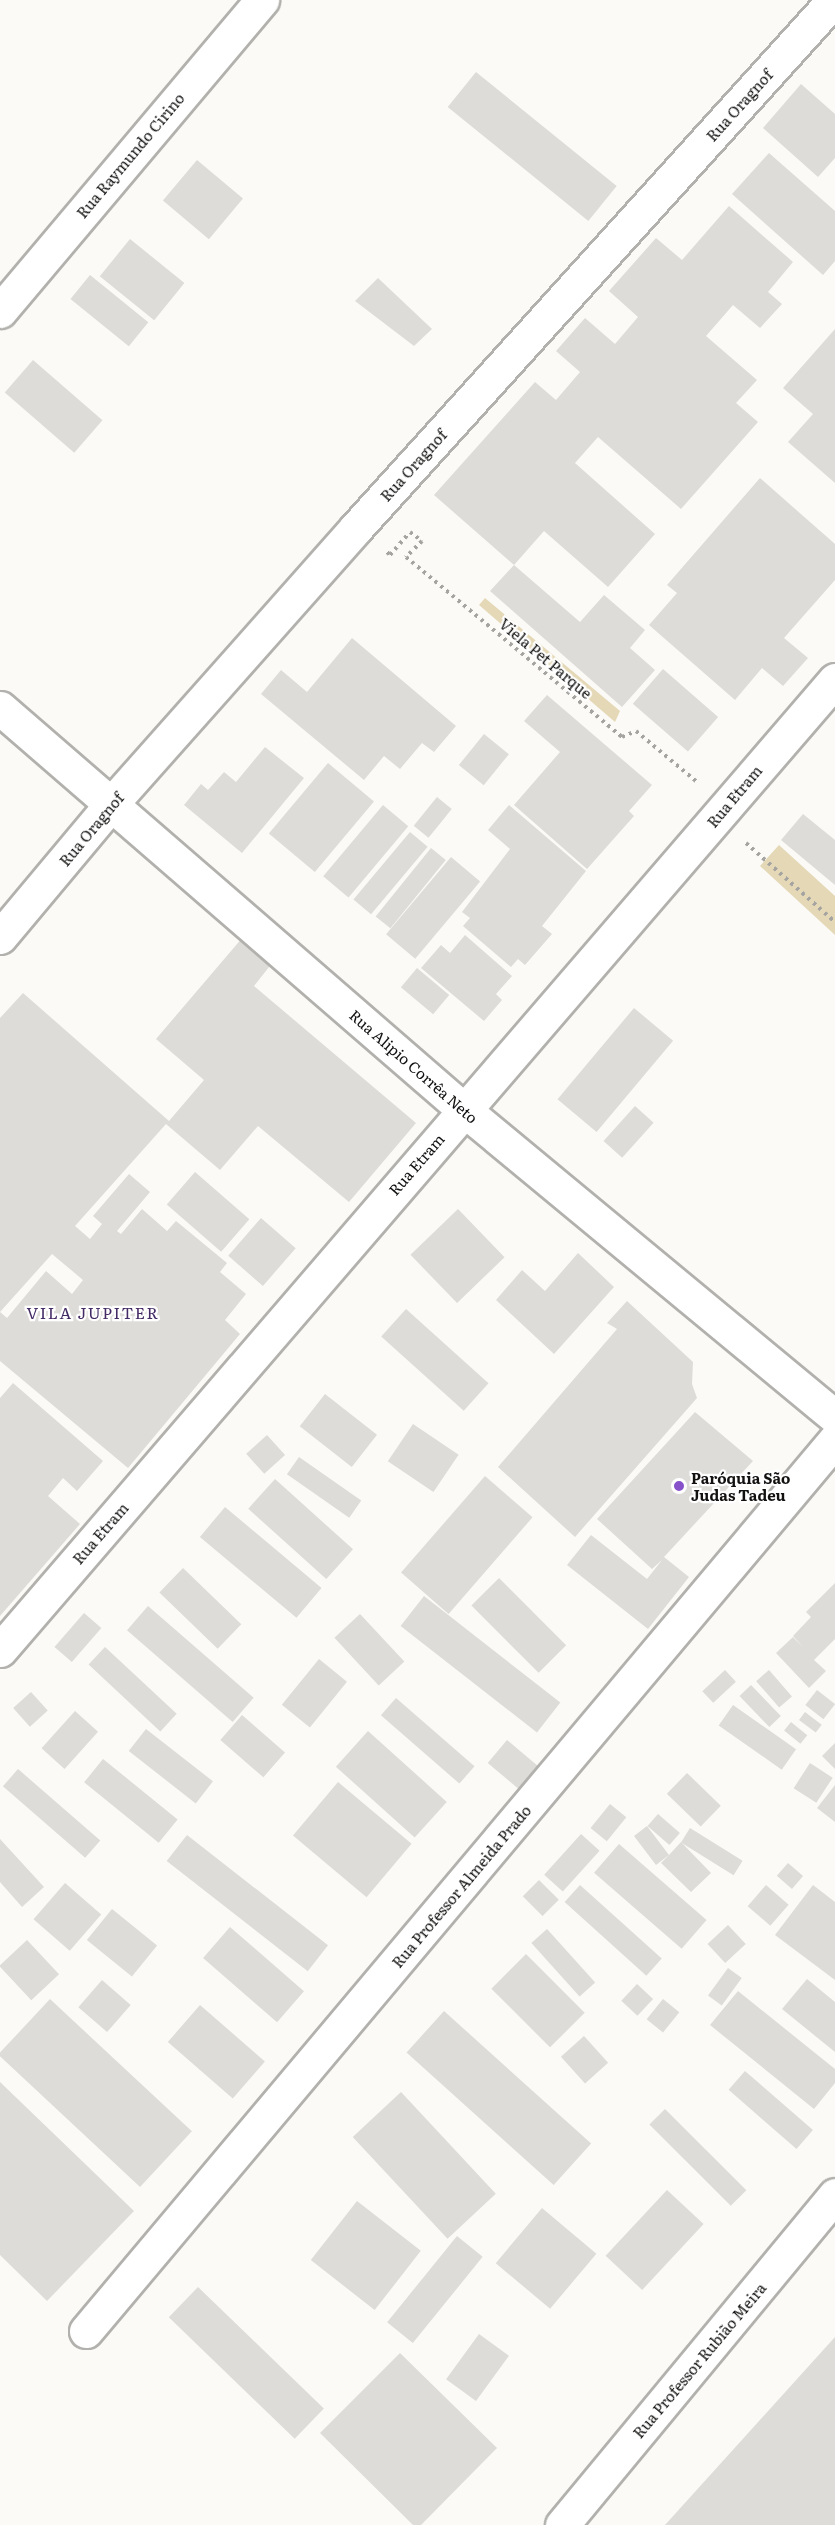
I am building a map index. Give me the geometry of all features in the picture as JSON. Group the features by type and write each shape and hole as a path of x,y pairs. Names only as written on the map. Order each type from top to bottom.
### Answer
{"street":[{"name":"Rua Raymundo Cirino","path":"0,311 262,0"},
{"name":"Rua Oragnof","path":"0,937 112,803 834,0"},
{"name":"Rua Etram","path":"0,1650 463,1109 835,680"},
{"name":"Rua Alipio Corrêa Neto","path":"0,708 463,1109 835,1417"},
{"name":"Rua Professor Almeida Prado","path":"86,2331 835,1440"},
{"name":"Rua Professor Rubião Meira","path":"562,2525 835,2195"}],"path":[{"name":"Viela Pet Parque","path":"390,555 410,532 422,541 406,557 622,737 636,731 725,806"},
{"path":"760,853 835,922"}],"shaded area":[{"path":"485,598 620,711 615,722 479,605"},
{"path":"779,845 835,896 835,935 760,866"}],"building":[{"path":"476,72 617,186 588,221 448,107"},
{"path":"801,84 835,114 835,158 818,177 763,128"},
{"path":"769,153 835,211 835,261 823,275 732,194"},
{"path":"197,160 243,199 209,239 163,201"},
{"path":"729,206 793,262 768,292 782,304 760,328 733,305 706,336 757,380 736,403 758,422 681,509 598,437 575,463 655,534 608,587 544,531 514,565 434,495 535,382 556,400 580,372 556,351 585,318 615,344 638,317 609,291 656,238 682,260"},
{"path":"130,239 184,283 154,320 100,276"},
{"path":"90,275 148,322 129,346 70,299"},
{"path":"378,278 432,329 414,346 355,301"},
{"path":"835,329 835,483 788,442 813,414 783,388"},
{"path":"33,360 102,420 74,453 5,392"},
{"path":"760,478 835,544 835,580 784,638 808,658 783,686 762,668 735,700 649,625 677,593 667,585"},
{"path":"514,565 580,622 604,595 645,630 630,648 655,670 622,707 490,591"},
{"path":"352,638 456,726 434,752 422,743 400,769 384,756 364,780 261,694 281,670 307,692"},
{"path":"663,669 718,717 688,752 633,704"},
{"path":"547,695 652,785 629,811 634,816 587,869 514,805 560,752 524,721"},
{"path":"484,734 509,754 484,785 459,765"},
{"path":"265,747 304,778 242,853 184,805 201,784 208,790 224,772 236,782"},
{"path":"328,763 374,802 315,872 269,833"},
{"path":"437,797 452,809 428,838 414,826"},
{"path":"383,805 408,826 349,897 323,876"},
{"path":"509,805 586,871 542,926 552,934 525,965 518,959 511,967 463,926 470,918 462,912 510,849 488,830"},
{"path":"803,814 835,840 835,885 781,840"},
{"path":"410,832 428,847 371,914 353,899"},
{"path":"431,848 446,860 390,928 376,916"},
{"path":"451,857 480,881 415,959 386,934"},
{"path":"465,935 512,976 496,994 502,1000 484,1021 421,968 441,945 450,953"},
{"path":"243,937 273,962 254,986 416,1123 349,1202 258,1126 220,1170 166,1124 75,1226 90,1239 102,1224 93,1216 129,1174 150,1192 117,1231 121,1234 142,1209 167,1231 176,1221 227,1263 220,1272 246,1294 225,1320 240,1334 128,1468 0,1361 0,1312 0,1018 23,993 169,1121 204,1080 156,1039","holes":["52,1254 83,1280 72,1294 46,1271 7,1318 0,1312"]},
{"path":"417,968 449,995 433,1014 401,987"},
{"path":"634,1008 673,1041 597,1132 558,1099"},
{"path":"635,1106 654,1123 622,1158 604,1141"},
{"path":"195,1172 249,1219 221,1252 167,1204"},
{"path":"458,1209 505,1257 457,1303 411,1255"},
{"path":"261,1218 296,1248 263,1286 228,1256"},
{"path":"578,1253 614,1287 554,1354 496,1300 522,1270 545,1291"},
{"path":"627,1301 693,1362 692,1384 697,1398 575,1537 498,1467 617,1329 607,1323"},
{"path":"406,1309 488,1383 464,1411 381,1336"},
{"path":"13,1383 103,1461 77,1491 63,1478 48,1496 80,1524 0,1616 0,1398"},
{"path":"325,1394 377,1435 352,1467 300,1426"},
{"name":"Paróquia São Judas Tadeu","path":"695,1412 753,1461 664,1557 689,1577 648,1629 567,1565 591,1535 647,1579 662,1560 652,1569 597,1519"},
{"path":"413,1424 459,1455 433,1492 388,1461"},
{"path":"267,1435 285,1455 264,1474 246,1454"},
{"path":"299,1457 361,1501 349,1518 287,1474"},
{"path":"485,1476 533,1517 449,1614 401,1573"},
{"path":"275,1479 353,1549 326,1579 248,1509"},
{"path":"225,1507 322,1588 296,1618 200,1537"},
{"path":"183,1568 241,1624 218,1649 159,1592"},
{"path":"499,1578 566,1645 539,1673 471,1606"},
{"path":"835,1583 835,1639 814,1660 826,1671 809,1688 776,1653 793,1637 803,1647 793,1636 811,1617 806,1612"},
{"path":"424,1596 560,1703 537,1732 401,1626"},
{"path":"148,1606 254,1698 233,1722 127,1630"},
{"path":"84,1613 101,1628 72,1662 54,1647"},
{"path":"360,1614 404,1662 379,1685 334,1638"},
{"path":"105,1647 177,1714 160,1731 89,1665"},
{"path":"319,1659 347,1682 310,1728 282,1705"},
{"path":"725,1670 736,1682 713,1703 702,1691"},
{"path":"769,1670 792,1696 779,1708 756,1681"},
{"path":"751,1685 781,1716 769,1727 739,1696"},
{"path":"817,1690 835,1704 823,1719 805,1705"},
{"path":"31,1692 48,1711 30,1727 13,1708"},
{"path":"396,1698 474,1766 459,1784 381,1715"},
{"path":"733,1705 796,1749 782,1770 719,1725"},
{"path":"75,1711 98,1732 65,1769 42,1748"},
{"path":"805,1712 822,1725 816,1733 799,1720"},
{"path":"242,1715 285,1752 263,1777 220,1740"},
{"path":"791,1722 807,1735 800,1744 784,1731"},
{"path":"146,1729 213,1781 196,1803 129,1751"},
{"path":"368,1731 447,1802 415,1838 336,1767"},
{"path":"507,1740 541,1769 522,1792 488,1763"},
{"path":"835,1743 835,1769 822,1756"},
{"path":"103,1759 178,1819 159,1843 84,1782"},
{"path":"810,1763 833,1778 816,1803 794,1788"},
{"path":"18,1769 100,1841 85,1858 3,1786"},
{"path":"687,1773 721,1806 701,1827 667,1794"},
{"path":"338,1782 412,1844 367,1897 293,1836"},
{"path":"835,1785 835,1822 817,1808"},
{"path":"610,1804 626,1817 607,1841 590,1828"},
{"path":"658,1814 680,1833 669,1845 648,1826"},
{"path":"647,1826 669,1855 656,1865 634,1836"},
{"path":"690,1828 743,1861 734,1875 681,1842"},
{"path":"581,1834 600,1851 563,1892 544,1875"},
{"path":"187,1835 328,1945 308,1971 167,1861"},
{"path":"0,1839 44,1887 22,1907 0,1882"},
{"path":"681,1842 711,1873 691,1892 661,1863"},
{"path":"619,1844 707,1920 682,1949 594,1873"},
{"path":"788,1863 803,1876 792,1889 777,1876"},
{"path":"539,1880 559,1900 543,1916 523,1896"},
{"path":"65,1883 101,1914 70,1951 34,1919"},
{"path":"580,1885 662,1959 646,1976 565,1902"},
{"path":"766,1885 789,1905 770,1926 748,1906"},
{"path":"813,1885 835,1902 835,1980 775,1935"},
{"path":"112,1909 157,1946 132,1977 87,1940"},
{"path":"728,1925 746,1944 725,1963 708,1944"},
{"path":"230,1927 304,1991 277,2022 203,1958"},
{"path":"547,1929 595,1983 580,1997 531,1943"},
{"path":"27,1940 59,1974 31,2000 0,1967"},
{"path":"526,1954 585,2013 550,2047 491,1989"},
{"path":"728,1968 742,1978 722,2005 708,1996"},
{"path":"807,1979 835,2002 835,2052 782,2009"},
{"path":"102,1980 131,2005 107,2032 78,2007"},
{"path":"637,1984 653,1999 637,2016 621,2001"},
{"path":"738,1991 835,2069 835,2083 814,2109 710,2025"},
{"path":"50,1999 192,2131 140,2187 0,2056 0,2053"},
{"path":"663,1999 679,2012 663,2032 647,2019"},
{"path":"200,2005 265,2061 233,2098 168,2042"},
{"path":"444,2011 591,2143 554,2185 407,2053"},
{"path":"584,2036 608,2063 585,2083 561,2057"},
{"path":"745,2071 813,2130 797,2149 729,2090"},
{"path":"0,2082 134,2211 47,2301 0,2255"},
{"path":"401,2092 496,2194 448,2239 353,2137"},
{"path":"665,2109 746,2190 731,2206 649,2125"},
{"path":"667,2190 704,2224 642,2290 606,2256"},
{"path":"357,2201 421,2251 375,2310 311,2260"},
{"path":"542,2208 596,2254 550,2309 496,2263"},
{"path":"457,2236 483,2257 413,2343 387,2322"},
{"path":"198,2287 324,2409 295,2439 169,2317"},
{"path":"479,2334 509,2356 476,2401 446,2379"},
{"path":"835,2337 835,2525 665,2525"},
{"path":"400,2353 497,2448 421,2525 413,2525 320,2433"}],"place":[{"name":"Paróquia São Judas Tadeu","path":"679,1486"}],"district":[{"name":"VILA JUPITER","path":"93,1312"}]}
